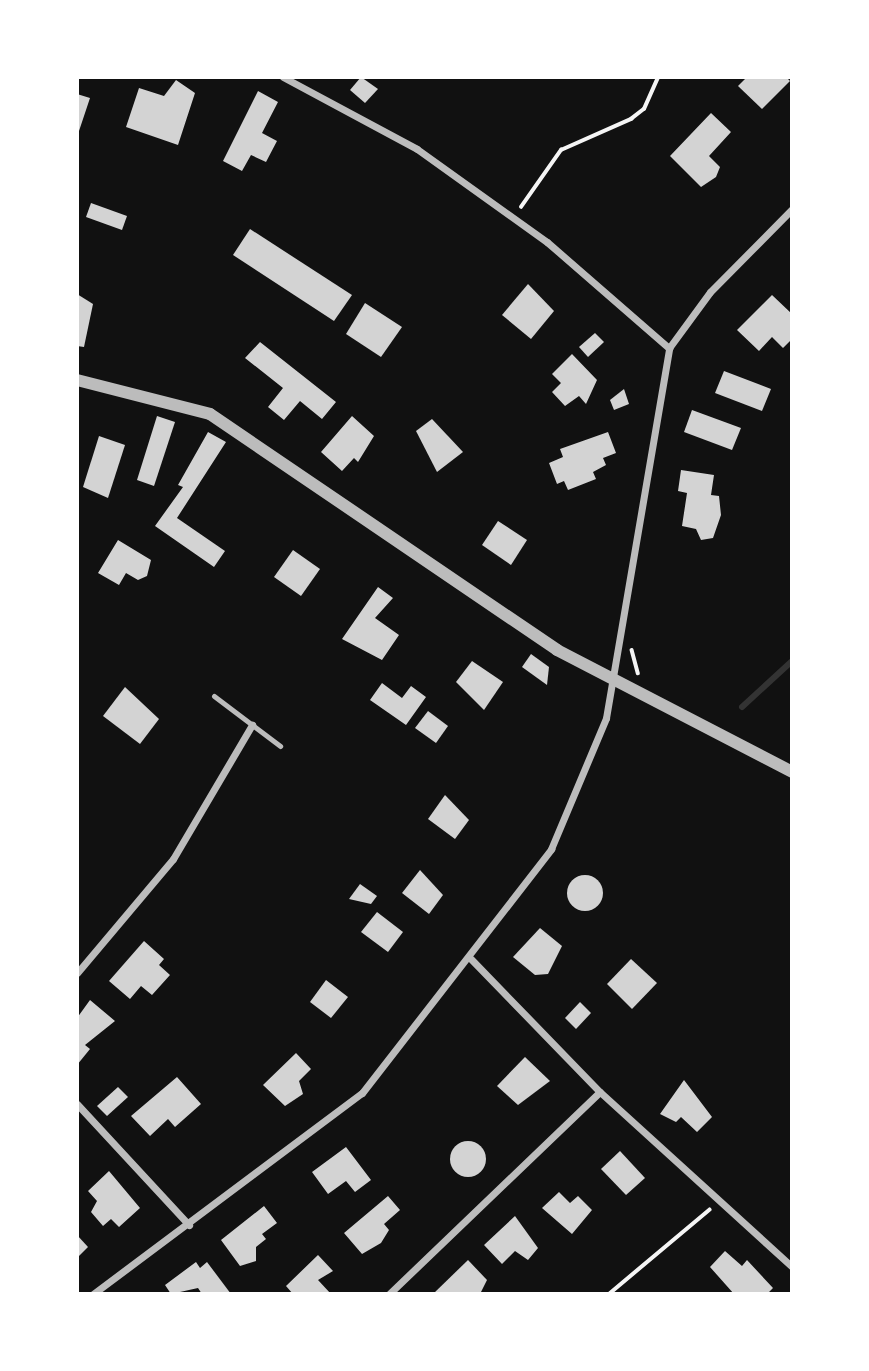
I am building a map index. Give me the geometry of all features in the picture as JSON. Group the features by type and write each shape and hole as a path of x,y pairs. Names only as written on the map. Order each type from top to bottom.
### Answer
{"street":[{"path":"284,77 417,149 512,217 669,348"},
{"path":"93,1294 362,1093 471,959 551,849 606,718 669,348 710,292 792,209"},
{"path":"77,380 182,403 231,425 611,682 792,772"},
{"path":"77,973 173,859 252,725"},
{"path":"471,959 600,1092 792,1267"},
{"path":"389,1294 600,1092"},
{"path":"77,1104 189,1224"}],"lane":[{"path":"214,696 280,746"}],"path":[{"path":"512,217 561,150 631,119 644,109 659,77"},
{"path":"631,645 639,678"},
{"path":"609,1294 710,1209"}],"building":[{"path":"361,77 378,89 365,103 350,90"},
{"path":"747,77 786,77 790,81 762,109 738,86"},
{"path":"176,80 195,93 178,145 126,127 139,88 164,96"},
{"path":"258,91 278,102 262,133 277,141 266,162 251,155 242,171 223,161"},
{"path":"77,94 90,98 79,131 77,130"},
{"path":"711,113 731,132 709,156 720,167 716,177 701,187 670,156"},
{"path":"91,203 127,216 122,230 86,217"},
{"path":"250,229 352,295 334,321 233,255"},
{"path":"528,284 554,311 531,339 502,315"},
{"path":"77,294 93,304 84,347 77,346"},
{"path":"772,295 792,314 792,339 783,348 772,337 759,351 737,330"},
{"path":"365,303 402,327 381,357 346,334"},
{"path":"595,333 604,342 588,357 579,347"},
{"path":"260,342 336,402 322,419 300,401 284,420 268,407 283,388 245,358"},
{"path":"572,354 597,380 586,404 579,396 565,406 552,392 561,383 552,374"},
{"path":"724,371 771,389 762,411 715,393"},
{"path":"624,389 629,404 614,410 610,400"},
{"path":"692,410 741,428 732,450 684,432"},
{"path":"157,416 175,422 154,486 137,480"},
{"path":"352,416 374,436 358,462 354,458 342,471 321,452"},
{"path":"432,419 463,452 437,472 416,431"},
{"path":"208,432 226,442 177,518 225,551 214,567 155,526 183,487 178,485"},
{"path":"608,432 616,453 603,458 606,465 593,472 596,479 568,490 564,481 557,484 549,463 563,457 560,449"},
{"path":"99,436 125,445 108,498 83,487"},
{"path":"681,470 714,475 711,495 719,496 721,515 713,538 701,540 696,529 682,526 687,493 678,491"},
{"path":"498,521 527,540 511,565 482,545"},
{"path":"118,540 151,560 147,576 138,580 126,573 119,585 98,573"},
{"path":"293,550 320,569 301,596 274,577"},
{"path":"378,587 393,598 375,618 399,635 382,660 342,639"},
{"path":"531,654 549,667 547,685 522,667"},
{"path":"472,661 503,682 484,710 456,682"},
{"path":"382,683 402,698 411,686 426,697 406,725 370,700"},
{"path":"125,687 159,719 140,744 103,716"},
{"path":"428,711 448,726 436,743 415,728"},
{"path":"445,795 469,820 455,839 428,819"},
{"path":"420,870 443,895 429,914 402,893"},
{"path":"585,875 598,880 603,893 598,906 585,911 572,906 567,893 572,880"},
{"path":"360,884 377,896 371,904 349,899"},
{"path":"377,912 403,932 388,952 361,932"},
{"path":"540,928 562,946 548,974 535,975 513,957"},
{"path":"144,941 164,959 159,965 170,975 152,995 141,986 130,999 109,981"},
{"path":"631,959 657,983 632,1009 607,984"},
{"path":"326,980 348,997 331,1018 310,1002"},
{"path":"90,1000 115,1021 85,1045 90,1049 77,1065 77,1018"},
{"path":"580,1002 591,1013 576,1029 565,1018"},
{"path":"296,1053 311,1069 299,1081 303,1094 285,1106 263,1085"},
{"path":"525,1057 550,1081 518,1105 497,1086"},
{"path":"177,1077 201,1104 175,1127 168,1119 150,1136 131,1116"},
{"path":"684,1080 712,1117 697,1132 681,1117 676,1122 660,1114"},
{"path":"118,1087 128,1097 107,1116 97,1106"},
{"path":"468,1141 481,1146 486,1159 481,1172 468,1177 455,1172 450,1159 455,1146"},
{"path":"346,1147 371,1180 355,1192 346,1181 328,1194 312,1172"},
{"path":"620,1151 645,1178 626,1195 601,1169"},
{"path":"109,1171 140,1208 119,1227 111,1219 103,1226 91,1212 97,1201 88,1191"},
{"path":"559,1192 570,1203 578,1196 592,1210 572,1234 542,1208"},
{"path":"388,1196 400,1210 384,1224 389,1230 381,1243 362,1254 344,1233"},
{"path":"264,1206 277,1223 262,1234 266,1239 256,1247 256,1261 240,1266 221,1240"},
{"path":"515,1216 538,1248 528,1260 515,1251 502,1264 484,1245"},
{"path":"77,1235 88,1247 77,1258"},
{"path":"725,1251 742,1266 747,1260 773,1288 767,1294 734,1294 710,1267"},
{"path":"318,1255 333,1271 318,1280 331,1294 293,1294 286,1286"},
{"path":"468,1260 487,1280 480,1294 433,1294"},
{"path":"196,1262 200,1268 207,1262 231,1294 202,1294 198,1288 171,1294 165,1285"}],"waterway":[{"path":"742,707 792,661"}]}
